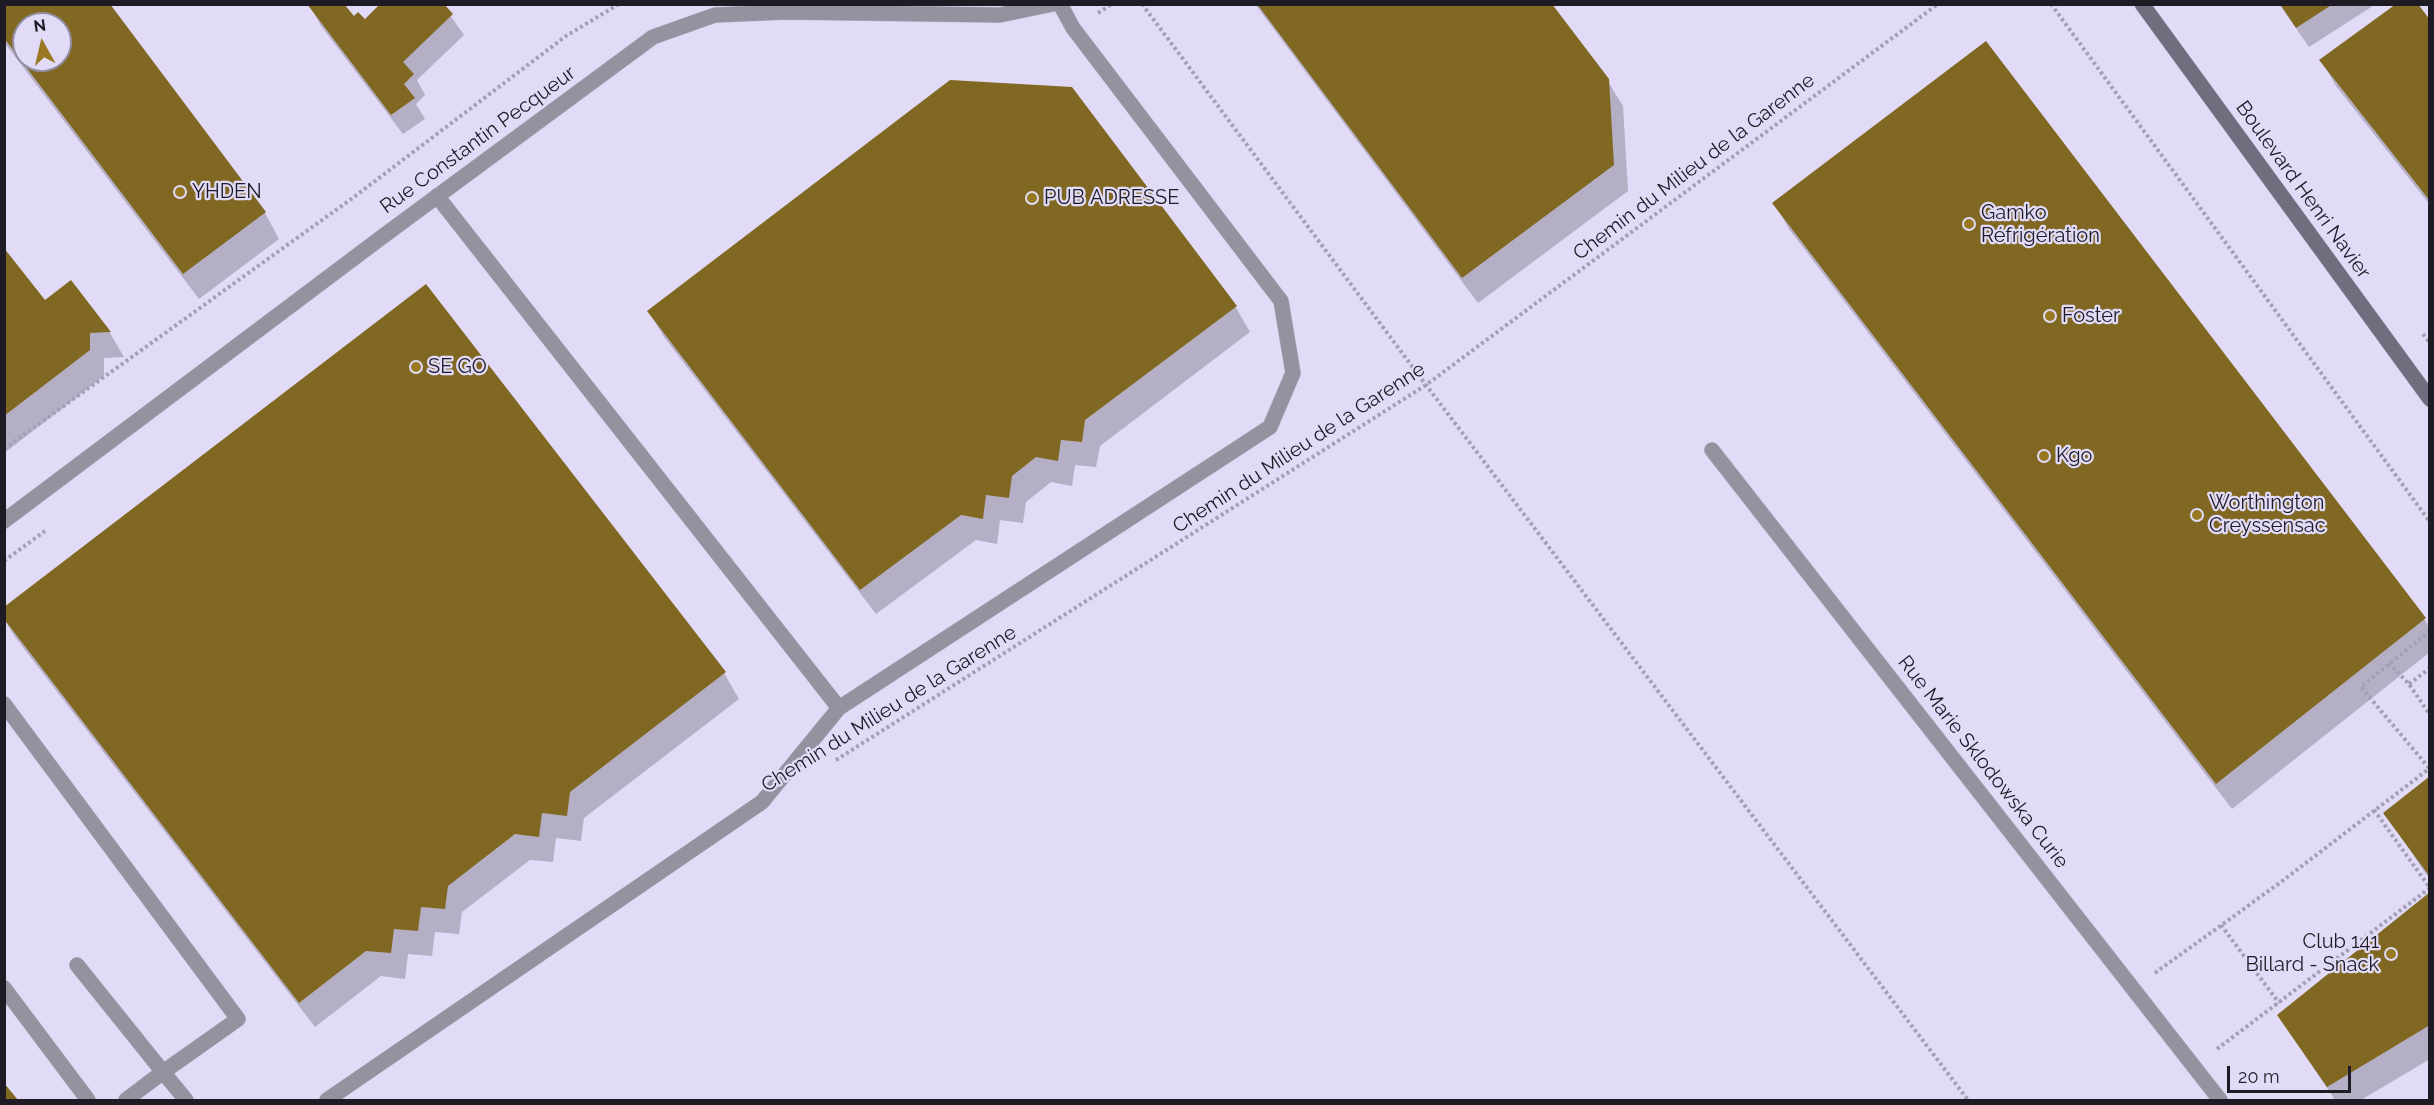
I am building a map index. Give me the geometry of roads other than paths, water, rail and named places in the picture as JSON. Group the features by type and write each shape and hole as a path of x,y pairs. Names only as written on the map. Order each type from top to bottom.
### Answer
{"main road":[{"name":"Boulevard Henri Navier","path":"2142,4 2430,399"}],"street":[{"name":"Rue Constantin Pecqueur","path":"4,521 653,37 715,15 787,12 1000,15 1053,4"},
{"path":"327,1101 762,802 839,708 1270,427 1293,373 1281,301 1073,28 1060,4"},
{"path":"437,196 839,708"},
{"name":"Rue Marie Sklodowska Curie","path":"1712,450 2220,1101"},
{"path":"4,704 238,1019 163,1071 126,1101"},
{"path":"77,965 186,1101"},
{"path":"4,988 88,1101"}],"place":[{"name":"YHDEN","path":"180,192"},
{"name":"PUB ADRESSE","path":"1032,198"},
{"name":"Gamko Réfrigération","path":"1969,224"},
{"name":"Foster","path":"2050,316"},
{"name":"SE GO","path":"416,367"},
{"name":"Kgo","path":"2044,456"},
{"name":"Worthington Creyssensac","path":"2197,515"},
{"name":"Club 141 Billard - Snack","path":"2391,954"}]}
